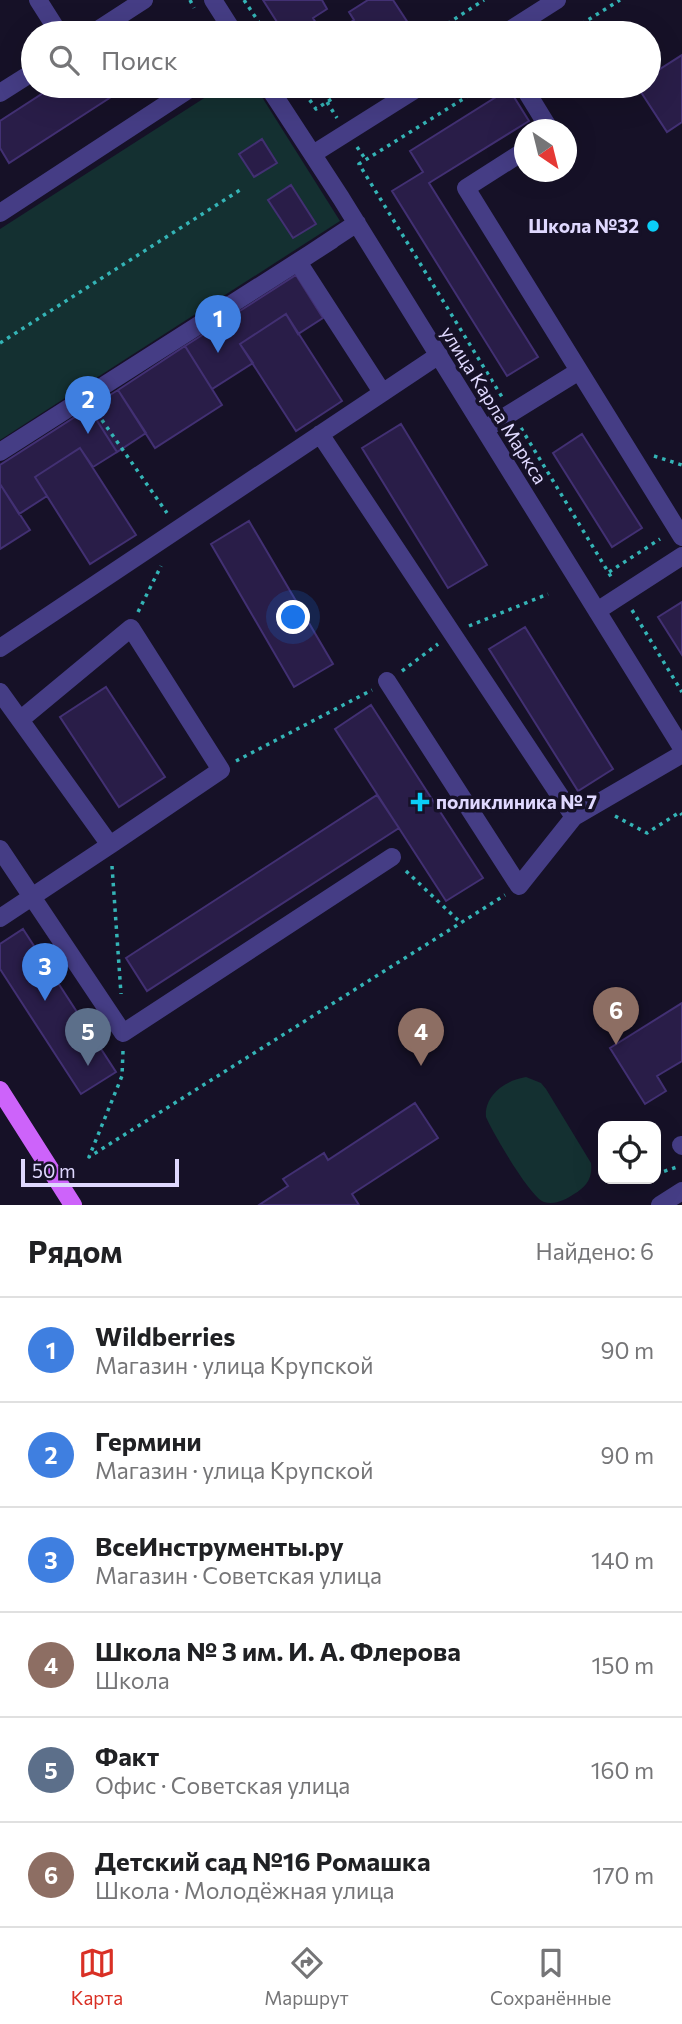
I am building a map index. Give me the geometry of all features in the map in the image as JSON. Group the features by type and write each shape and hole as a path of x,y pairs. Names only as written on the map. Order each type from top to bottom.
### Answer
{"main road":[{"path":"0,1090 73,1205"}],"street":[{"path":"38,0 51,21"},
{"path":"112,21 144,0"},
{"path":"213,0 226,21"},
{"path":"524,21 557,0"},
{"path":"0,93 21,80"},
{"path":"1,210 175,98"},
{"name":"улица Карла Маркса","path":"276,98 357,223 682,748"},
{"path":"313,154 402,98"},
{"path":"530,98 543,119"},
{"path":"514,158 466,188 679,532"},
{"path":"298,262 357,223"},
{"path":"0,452 332,240"},
{"path":"298,262 382,393"},
{"path":"0,648 439,355"},
{"path":"485,429 579,370"},
{"path":"320,434 575,817"},
{"path":"597,611 682,556"},
{"path":"0,918 221,769 131,628 20,720"},
{"path":"387,681 519,887 575,817 682,754"},
{"path":"0,692 110,845"},
{"path":"0,849 123,1033 391,858"},
{"path":"660,1205 682,1191"}],"path":[{"path":"244,0 258,21"},
{"path":"452,21 484,0"},
{"path":"587,21 620,0"},
{"path":"308,98 316,109 333,98"},
{"path":"465,98 359,164 682,692"},
{"path":"0,343 240,190"},
{"path":"86,397 178,529"},
{"path":"609,572 679,532"},
{"path":"131,628 160,566"},
{"path":"594,805 648,833 680,812 682,815"},
{"path":"110,845 123,1033 122,1076 89,1157 519,887"},
{"path":"391,858 461,923"},
{"path":"661,1172 682,1165"}],"green space":[{"path":"204,98 263,98 340,221 0,440 0,229"},
{"path":"526,1077 541,1083 546,1089 591,1163 590,1178 585,1185 571,1196 556,1202 544,1202 530,1189 486,1117 489,1102 498,1090 511,1081"}],"building":[{"path":"263,0 322,0 327,9 313,18 315,21 276,21"},
{"path":"368,0 393,0 407,21 352,21 349,12"},
{"path":"682,55 682,122 667,132 645,98 661,98 661,68"},
{"path":"35,98 109,98 9,163 0,148 0,121"},
{"path":"495,98 515,98 528,119 514,119 514,130 429,183 538,357 507,376 392,191 423,172 410,151"},
{"path":"262,139 277,163 254,177 239,154"},
{"path":"291,185 316,224 293,238 268,200"},
{"path":"296,275 323,318 298,334 286,314 240,344 253,363 212,389 185,346"},
{"path":"286,314 342,401 296,431 240,344"},
{"path":"185,346 222,405 155,448 118,390"},
{"path":"118,390 146,433 117,452 89,408"},
{"path":"89,408 117,452 93,467 80,448 35,477 47,496 19,514 0,484 0,465"},
{"path":"401,424 487,565 448,588 362,448"},
{"path":"582,434 642,528 612,547 553,453"},
{"path":"80,448 136,535 90,564 35,477"},
{"path":"0,484 30,530 0,549"},
{"path":"249,521 333,664 294,687 211,544"},
{"path":"682,602 682,655 658,617"},
{"path":"525,627 613,769 578,791 489,649"},
{"path":"106,687 165,777 119,807 60,717"},
{"path":"371,705 483,878 446,901 335,729"},
{"path":"377,795 399,828 147,991 126,958"},
{"path":"23,929 116,1072 81,1094 0,969 0,944"},
{"path":"682,1003 682,1061 657,1076 666,1091 645,1104 610,1048"},
{"path":"415,1103 438,1138 352,1194 359,1205 259,1205 288,1186 283,1179 324,1153 328,1160"}],"place":[{"name":"Школа №32","path":"653,226"},
{"name":"Wildberries","path":"218,353"},
{"name":"Гермини","path":"88,434"},
{"name":"поликлиника № 7","path":"420,802"},
{"name":"ВсеИнструменты.ру","path":"45,1001"},
{"name":"Детский сад №16 Ромашка","path":"616,1045"},
{"name":"Факт","path":"88,1066"},
{"name":"Школа № 3 им. И. А. Флерова","path":"421,1066"}]}
